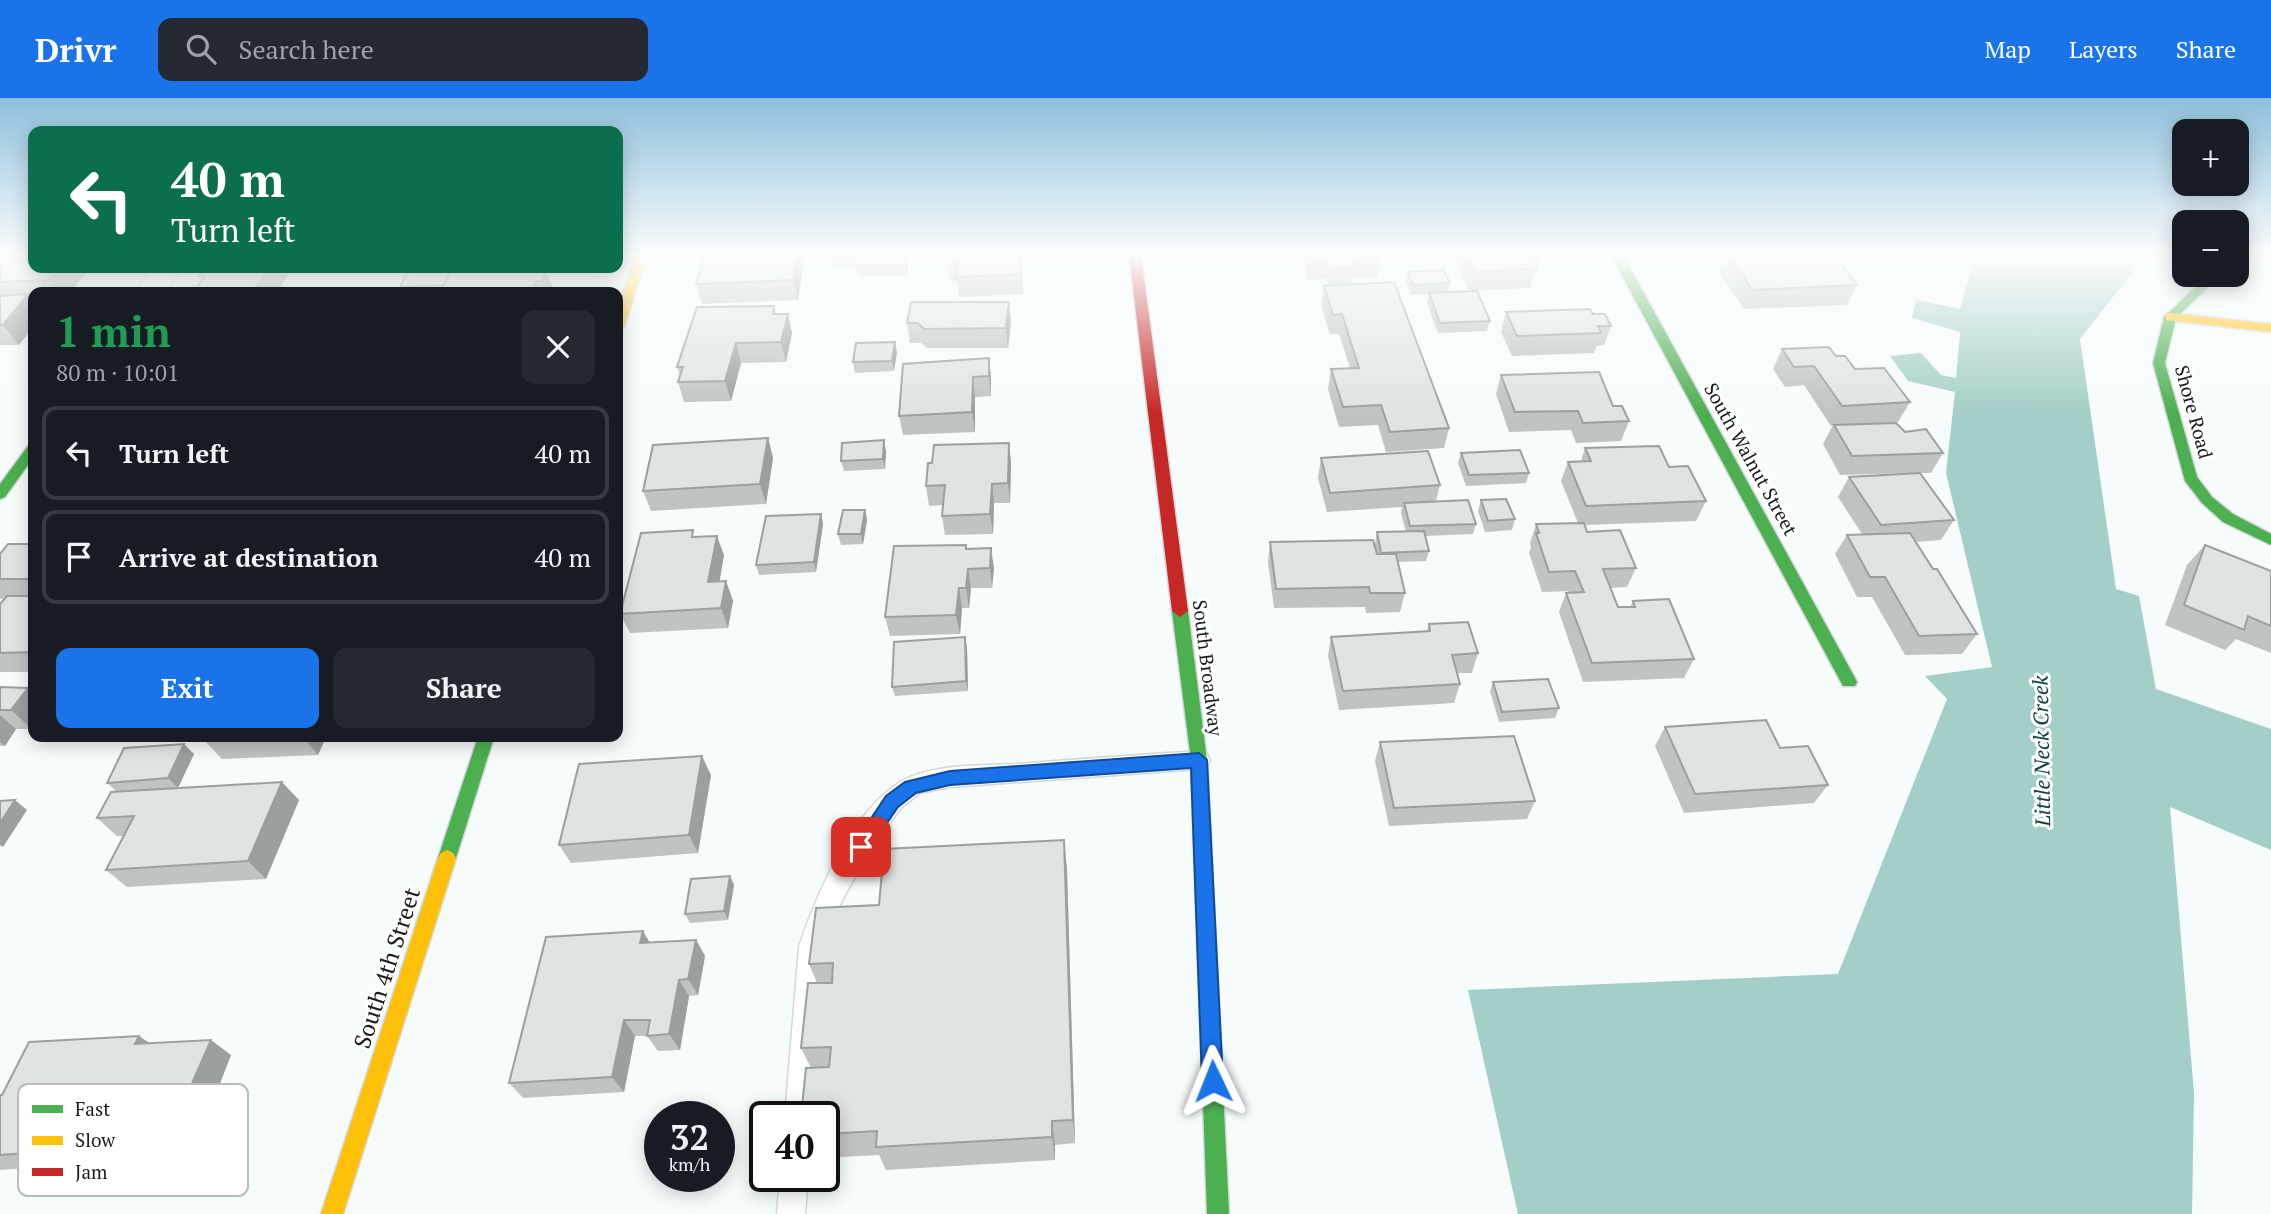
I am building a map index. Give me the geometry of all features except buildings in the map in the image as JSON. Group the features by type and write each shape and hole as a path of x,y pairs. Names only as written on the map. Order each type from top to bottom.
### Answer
{"street":[{"name":"South Broadway","path":"1142,307 1199,760 1218,1214"},
{"name":"South Walnut Street","path":"1645,307 1849,682"},
{"path":"2171,317 2181,307"},
{"path":"2171,317 2271,328"},
{"name":"Shore Road","path":"2171,317 2159,363 2190,478 2207,500 2228,519 2271,540"},
{"path":"0,494 28,456"},
{"name":"South 4th Street","path":"332,1214 484,742"}],"lane":[{"path":"799,1101 812,947 818,920 874,825 892,801 911,787 950,778 1199,760"},
{"path":"791,1214 792,1192"}],"water":[{"name":"Little Neck Creek","path":"1914,307 2105,307 2080,339 2116,589 2139,596 2156,689 2271,729 2271,850 2170,807 2194,1093 2192,1214 1518,1214 1468,990 1838,974 1947,699 1925,676 1992,667 1946,473 1955,392 1908,381 1890,356 1921,353 1941,375 1956,378 1960,332 1912,318"}],"traffic: fast":[{"path":"1645,307 1849,682"},
{"path":"2181,307 2170,317 2159,363 2190,478 2207,500 2228,518 2271,540"},
{"path":"0,494 28,456"},
{"path":"1180,611 1199,760 1218,1214"},
{"path":"447,858 484,742"}],"traffic: slow":[{"path":"623,311 624,307"},
{"path":"2170,317 2271,328"},
{"path":"332,1214 447,858"}],"traffic: jam":[{"path":"1142,307 1180,611"}],"route":[{"path":"861,847 892,801 911,787 950,778 1199,760 1213,1081"}]}
